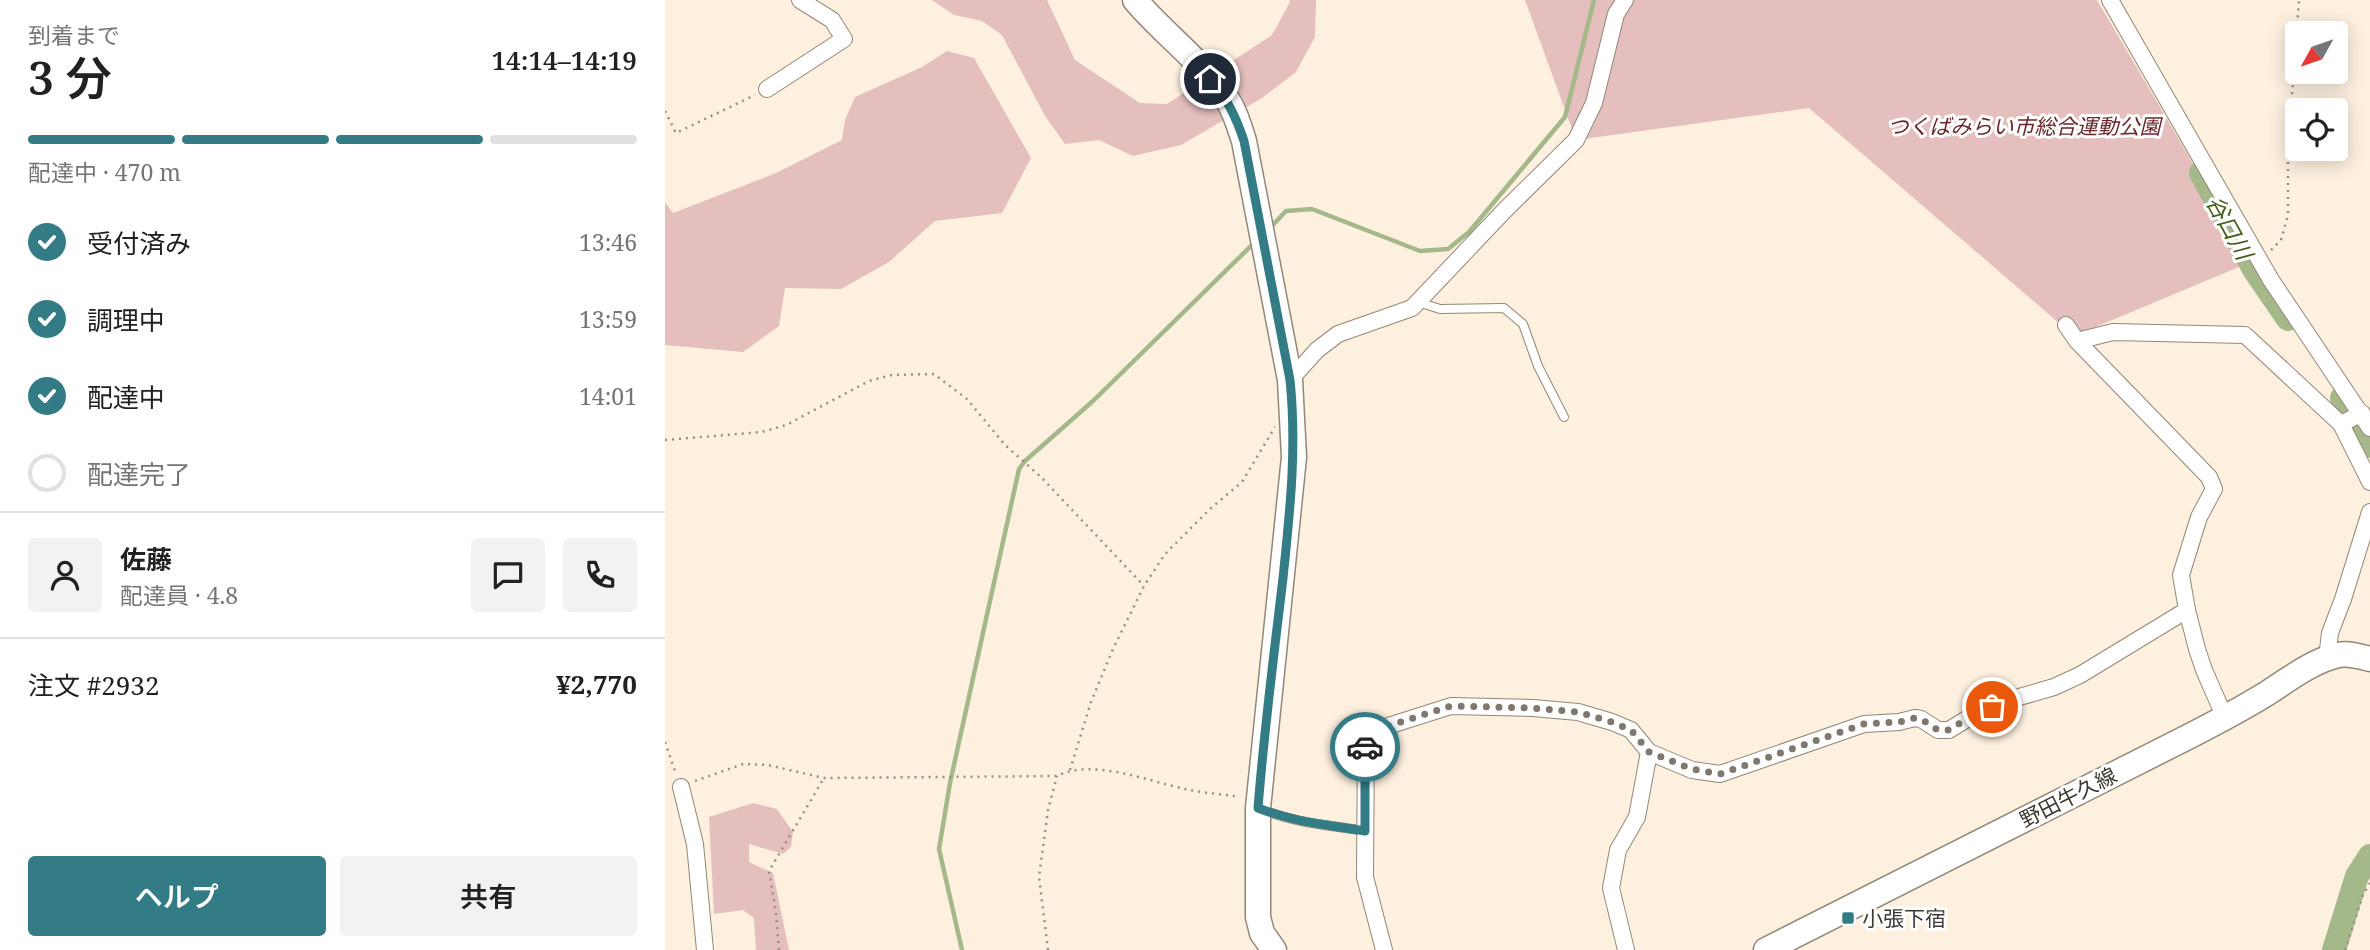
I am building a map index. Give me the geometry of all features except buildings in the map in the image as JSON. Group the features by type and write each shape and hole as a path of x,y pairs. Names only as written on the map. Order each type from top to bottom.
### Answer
{"main road":[{"path":"1135,0 1218,87 1235,114 1244,141 1290,380 1294,457 1259,804 1258,917 1262,933 1274,950"},
{"name":"野田牛久線","path":"1775,948 2225,718 2327,658 2354,654 2370,659"}],"street":[{"path":"767,89 844,39 831,20 800,0"},
{"path":"1290,380 1317,350 1338,334 1412,308 1576,140 1594,103 1616,14 1625,0"},
{"path":"2110,0 2261,261 2370,428"},
{"path":"2066,325 2077,341 2209,477 2214,489 2199,517 2181,575 2187,610 2204,670 2225,718"},
{"path":"2077,341 2113,332 2245,335 2341,424 2370,482"},
{"path":"2341,424 2362,413"},
{"path":"2327,658 2330,633 2370,512"},
{"path":"1384,950 1365,877 1366,733 1451,706 1578,712 1631,730 1649,752 1692,769 1720,774 1864,724 1899,722 1915,718 1938,730 1949,730 1975,714 2009,700 2054,688 2080,675 2187,610"},
{"path":"1626,950 1611,888 1618,850 1637,817 1649,752"},
{"path":"681,787 695,844 705,950"}],"lane":[{"path":"1417,302 1440,309 1504,308 1523,324 1538,366 1564,417"},
{"path":"1259,804 1279,816 1365,831"}],"path":[{"path":"2261,261 2281,240 2288,215 2287,150 2299,0"},
{"path":"665,111 676,133 767,89"},
{"path":"665,440 762,432 786,425 869,381 893,375 934,374 968,399 1005,445 1041,477 1144,586"},
{"path":"1070,770 1091,702 1144,586 1165,554 1211,508 1242,482 1271,430 1293,410"},
{"path":"665,742 681,787 718,771 743,764 768,765 824,778 1057,776 1070,770 1116,772 1259,804"},
{"path":"1048,950 1039,877 1048,810 1057,776"},
{"path":"779,950 769,871 824,778"},
{"path":"2345,950 2363,895 2370,883"}],"green space":[{"path":"932,0 1047,0 1075,60 1140,103 1167,104 1272,35 1289,0 1316,0 1315,37 1296,72 1262,98 1181,145 1133,156 1099,140 1065,144 1045,116 1002,35 982,21 954,15"},
{"name":"つくばみらい市総合運動公園","path":"1525,0 2097,0 2251,262 2074,336 1809,108 1576,140"},
{"path":"947,51 974,58 1031,158 1002,213 935,221 889,262 841,289 785,288 779,326 743,352 665,345 665,202 673,213 776,173 842,140 845,120 855,97 922,67"},
{"path":"753,803 777,809 793,832 791,847 783,854 749,844 749,862 773,873 789,950 756,950 754,918 743,910 714,914 709,817"}],"waterway":[{"path":"1271,227 1286,211 1312,209 1420,251 1448,249 1469,232 1565,117 1594,0"},
{"name":"谷口川","path":"2201,173 2255,271 2288,319"},
{"path":"962,950 939,849 950,783 1019,469 1093,401 1252,245"},
{"name":"谷口川","path":"2342,398 2370,446"},
{"name":"谷口川","path":"2334,950 2357,876 2370,856"}],"way so far":[{"path":"1365,747 1366,733 1451,706 1532,708 1578,712 1612,722 1631,730 1649,752 1692,769 1720,774 1864,724 1899,722 1915,718 1944,731 1955,728 1975,714 1992,707"}],"place":[{"name":"小張下宿","path":"1848,918"}],"route":[{"path":"1210,79 1225,96 1235,114 1244,141 1290,380 1293,410 1294,457 1290,508 1258,808 1279,816 1365,831 1365,747"}]}
